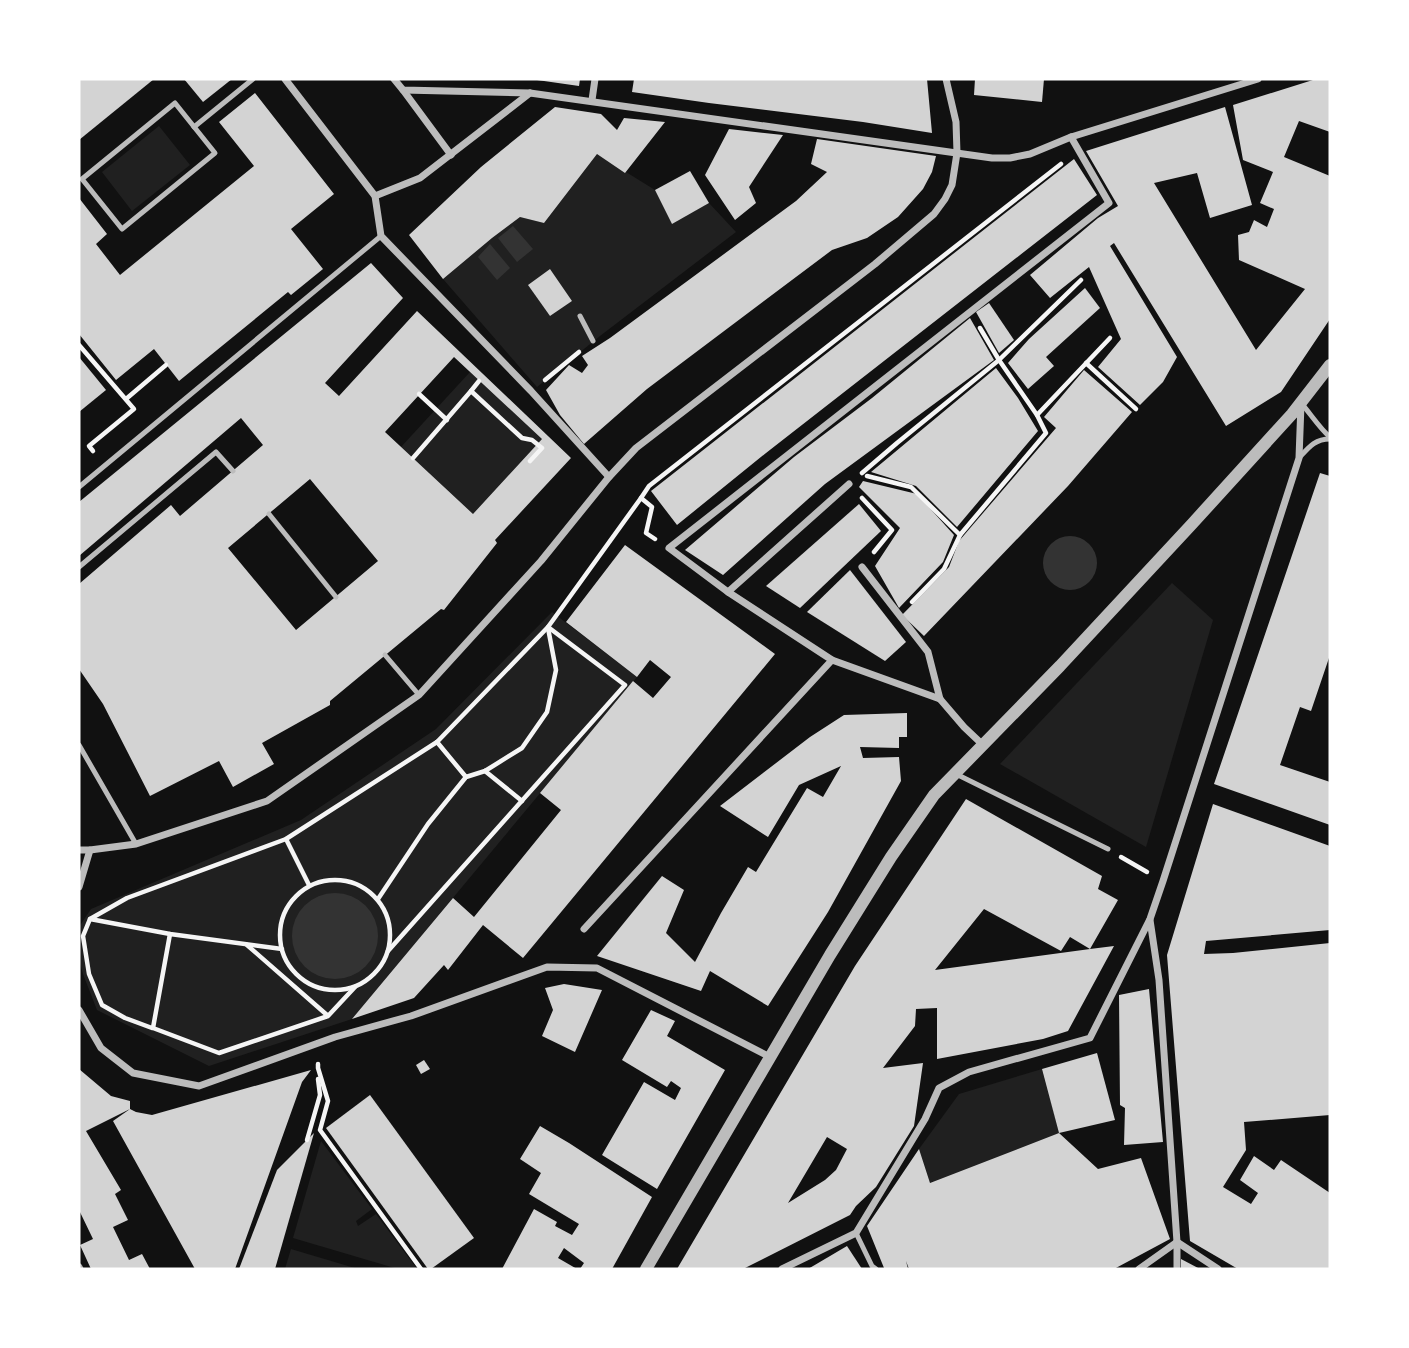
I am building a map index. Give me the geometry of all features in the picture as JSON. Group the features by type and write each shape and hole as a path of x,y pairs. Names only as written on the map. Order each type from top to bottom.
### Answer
{"street":[{"path":"285,79 374,196 382,236 610,477"},
{"path":"394,79 451,155"},
{"path":"592,100 595,79"},
{"path":"79,849 136,844 267,801 419,695 541,561 636,448 875,264 934,214 951,185 957,153 956,122 946,79"},
{"path":"402,90 530,93 992,158 1010,158 1030,154 1071,137 1258,79"},
{"path":"374,196 420,178 530,93"},
{"path":"940,699 832,660 728,592 669,548 1109,203 1071,137"},
{"path":"646,1269 836,944 934,795 1070,656 1301,403 1330,365"},
{"path":"782,1269 856,1233 925,1119 939,1088 969,1072 1090,1038 1150,919 1163,881 1300,458 1301,403"},
{"path":"728,592 849,484"},
{"path":"862,567 928,652 940,699 983,745"},
{"path":"584,929 832,660"},
{"path":"79,887 90,850"},
{"path":"1150,919 1159,980 1177,1269"},
{"path":"79,1010 101,1048 133,1073 199,1086 321,1042 411,1016 547,967 597,968 770,1057"},
{"path":"1139,1269 1177,1242"},
{"path":"1177,1242 1218,1269"}],"lane":[{"path":"194,127 253,79"},
{"path":"174,103 194,127 215,153 122,229 82,179 174,103"},
{"path":"79,487 382,236"},
{"path":"580,316 593,341"},
{"path":"1301,403 1330,438"},
{"path":"1300,458 1311,445 1321,439 1330,438"},
{"path":"79,567 216,452 233,471"},
{"path":"269,514 336,597"},
{"path":"385,655 419,695"},
{"path":"79,745 136,844"},
{"path":"956,774 1108,849"},
{"path":"856,1233 876,1269"}],"path":[{"path":"355,987 328,1016 219,1053 125,1018 102,1006 89,974 83,936 90,919 127,898 286,839 437,742 548,627 649,486 1078,150"},
{"path":"862,567 892,530 849,484 999,360 1081,279"},
{"path":"899,615 944,569 960,535 1046,433 971,312"},
{"path":"1037,415 1110,338"},
{"path":"531,391 593,341"},
{"path":"79,345 134,409 89,446"},
{"path":"1086,363 1136,409"},
{"path":"125,399 166,365"},
{"path":"413,458 479,381"},
{"path":"471,391 522,438 532,440 542,448 530,461"},
{"path":"419,394 447,420"},
{"path":"861,474 911,487 960,535"},
{"path":"641,498 652,507 646,533"},
{"path":"378,899 428,824 466,777 485,771 522,748 547,712 556,670 548,627"},
{"path":"388,951 625,685 548,627"},
{"path":"437,742 466,777"},
{"path":"485,771 522,801"},
{"path":"286,839 309,886"},
{"path":"1108,849 1163,881"},
{"path":"327,880 346,880 364,887 378,899 387,915 391,933 388,951 381,966 370,979 355,987 340,990 323,989 309,984 297,975 282,949 280,930 284,913 295,897 309,886 327,880"},
{"path":"90,919 170,934 282,949"},
{"path":"153,1028 170,934"},
{"path":"244,944 328,1016"},
{"path":"307,1140 320,1095 318,1068 321,1042"},
{"path":"318,1068 328,1101 320,1130 421,1269"}],"shaded area":[{"path":"159,126 190,165 132,211 102,172"},
{"path":"597,154 655,190 672,224 709,203 736,232 537,387 443,279 520,217 544,223","holes":["550,269 572,301 550,316 528,285"]},
{"path":"513,226 533,249 517,262 498,238"},
{"path":"490,244 510,268 497,280 478,257"},
{"path":"470,372 542,439 473,514 401,447"},
{"path":"1070,536 1089,544 1097,563 1089,582 1070,590 1051,582 1043,563 1051,544"},
{"path":"1172,583 1213,620 1146,847 1000,764"},
{"path":"552,612 637,677 352,1019 209,1066 97,1010 79,959 79,927 91,909 301,820 436,729"},
{"path":"335,893 359,900 371,912 378,936 371,960 359,972 335,979 311,972 299,960 292,936 299,912 311,900"},
{"path":"1042,1069 1059,1133 930,1183 919,1149 959,1094"},
{"path":"321,1141 372,1209 356,1221 358,1226 376,1214 417,1269 398,1269 293,1238"},
{"path":"291,1249 358,1269 285,1269"}],"building":[{"path":"79,79 154,79 79,140"},
{"path":"184,79 232,79 203,102"},
{"path":"537,79 580,79 579,86"},
{"path":"634,79 927,79 932,133 632,92"},
{"path":"975,79 1044,79 1042,102 974,95"},
{"path":"1316,79 1330,79 1330,132 1299,121 1284,157 1330,176 1330,319 1281,392 1226,426 1114,243 1110,246 1177,357 1163,382 1140,405 1098,367 1121,339 1089,267 1050,298 1030,275 1098,218 1118,206 1086,151 1225,107 1252,205 1210,218 1197,173 1154,183 1256,350 1305,289 1239,260 1238,235 1249,232 1254,220 1267,227 1274,209 1260,203 1273,172 1243,160 1233,105"},
{"path":"255,93 334,194 291,229 323,269 291,295 288,292 179,381 154,349 116,380 79,334 79,198 107,234 96,244 120,275 254,166 219,122"},
{"path":"555,107 601,114 617,130 624,118 665,122 625,173 597,154 544,223 520,217 443,279 409,235 481,167"},
{"path":"729,129 783,135 749,187 756,203 735,220 705,175"},
{"path":"817,139 936,156 932,172 923,189 898,217 867,238 832,250 647,389 584,444 560,415 546,390 569,365 582,373 588,365 582,356 796,201 827,172 811,164"},
{"path":"1074,159 1097,195 677,525 651,491"},
{"path":"690,171 709,203 672,224 655,190"},
{"path":"371,263 403,298 325,383 339,396 417,311 571,458 495,540 497,543 444,610 441,609 330,701 330,705 262,743 274,764 233,787 219,761 150,796 103,704 79,669 79,584 171,505 180,516 263,445 241,418 79,556 79,502","holes":["454,357 542,439 473,514 385,432","310,479 378,561 296,630 228,548"]},
{"path":"550,269 572,301 550,316 528,285"},
{"path":"1085,288 1100,308 1046,357 1054,366 1028,389 1008,363 1029,339"},
{"path":"989,303 1014,340 999,353 976,312"},
{"path":"970,318 994,360 825,484 723,575 685,550 794,457"},
{"path":"79,357 106,390 79,412"},
{"path":"996,368 1038,431 957,527 916,486 871,472"},
{"path":"1084,370 1132,412 1068,486 924,636 902,615 949,567 959,541 1056,428 1044,417"},
{"path":"1320,473 1330,476 1330,655 1311,711 1300,707 1280,765 1330,782 1330,825 1214,784"},
{"path":"863,481 917,494 954,535 943,562 899,608 875,566 900,528 859,487"},
{"path":"859,504 881,531 800,608 766,586"},
{"path":"625,545 775,654 523,958 483,925 448,970 444,965 414,998 352,1019 453,898 474,917 561,810 540,793 633,681 653,698 671,677 650,660 637,677 566,622"},
{"path":"850,570 906,642 885,661 807,612"},
{"path":"907,713 907,737 899,737 899,748 860,747 863,758 899,757 901,781 828,912 768,1006 710,971 701,991 597,956 662,876 684,890 666,933 695,962 748,867 756,872 807,788 823,797 841,766 799,785 768,837 720,806 810,737 844,715"},
{"path":"966,799 1102,876 1098,889 1118,900 1090,949 1114,946 1068,1031 1043,1039 937,1059 937,1008 916,1009 915,1026 883,1068 923,1063 914,1126 876,1187 850,1215 743,1269 677,1269 855,966","holes":["984,909 1061,951 1070,937 1090,949 935,970","827,1137 847,1149 836,1170 788,1203"]},
{"path":"1213,804 1330,846 1330,930 1206,941 1204,954 1330,943 1330,1115 1244,1122 1246,1150 1223,1187 1251,1204 1258,1193 1240,1180 1254,1156 1274,1170 1281,1160 1330,1193 1330,1269 1238,1269 1190,1241 1167,955"},
{"path":"564,984 602,990 575,1052 542,1036 553,1010 545,988"},
{"path":"1149,989 1163,1142 1124,1145 1125,1108 1120,1105 1119,995"},
{"path":"651,1010 675,1021 667,1036 725,1070 657,1189 602,1155 644,1082 675,1100 681,1088 671,1081 667,1087 622,1060"},
{"path":"1097,1053 1115,1120 1059,1133 1042,1069"},
{"path":"424,1060 430,1069 421,1074 416,1065"},
{"path":"79,1069 111,1096 130,1101 130,1109 86,1131 121,1190 115,1194 128,1220 113,1227 129,1260 142,1254 150,1269 91,1269 80,1245 93,1239 79,1210"},
{"path":"311,1070 302,1082 235,1269 195,1269 113,1121 130,1109 152,1115"},
{"path":"370,1095 474,1238 431,1269 428,1269 326,1128"},
{"path":"540,1126 652,1197 612,1269 580,1269 584,1263 564,1248 558,1258 577,1269 502,1269 534,1209 557,1222 555,1226 572,1235 579,1224 529,1194 541,1173 520,1159"},
{"path":"314,1133 275,1269 239,1269 277,1170"},
{"path":"1059,1133 1098,1169 1141,1158 1170,1239 1114,1269 909,1269 906,1261 908,1269 884,1268 867,1226 919,1149 930,1183"},
{"path":"847,1246 862,1269 808,1269"},
{"path":"1181,1259 1200,1269 1181,1269"}]}
